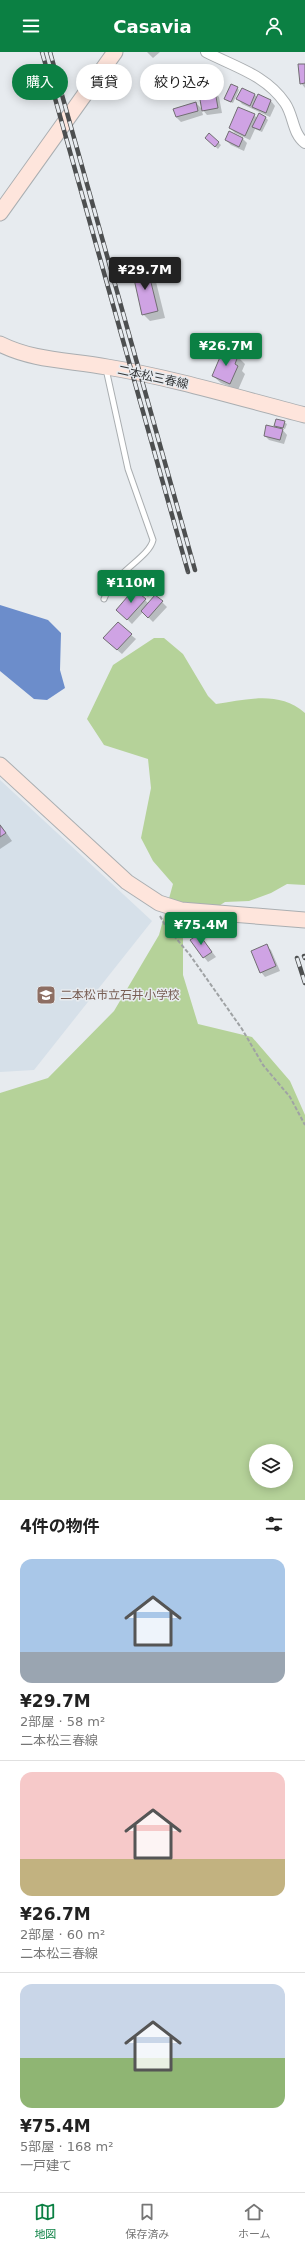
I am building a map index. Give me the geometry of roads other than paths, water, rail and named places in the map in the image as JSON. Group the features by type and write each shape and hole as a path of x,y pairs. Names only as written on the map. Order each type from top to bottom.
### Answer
{"street":[{"path":"0,213 115,52"},
{"path":"206,52 255,74 273,88 286,104 298,137 305,143"},
{"name":"二本松三春線","path":"0,344 38,358 106,366 181,382 305,415"},
{"path":"0,764 127,882 159,902 192,911 305,920"}],"lane":[{"path":"104,600 112,584 148,550 152,540 128,469 106,366"}],"water":[{"path":"0,605 48,620 61,633 60,670 65,688 47,700 34,699 0,671"}],"railway":[{"path":"42,52 188,572"},
{"path":"50,52 195,570"},
{"path":"297,958 305,983"}],"place":[{"name":"二本松市立石井小学校","path":"46,995"}]}
